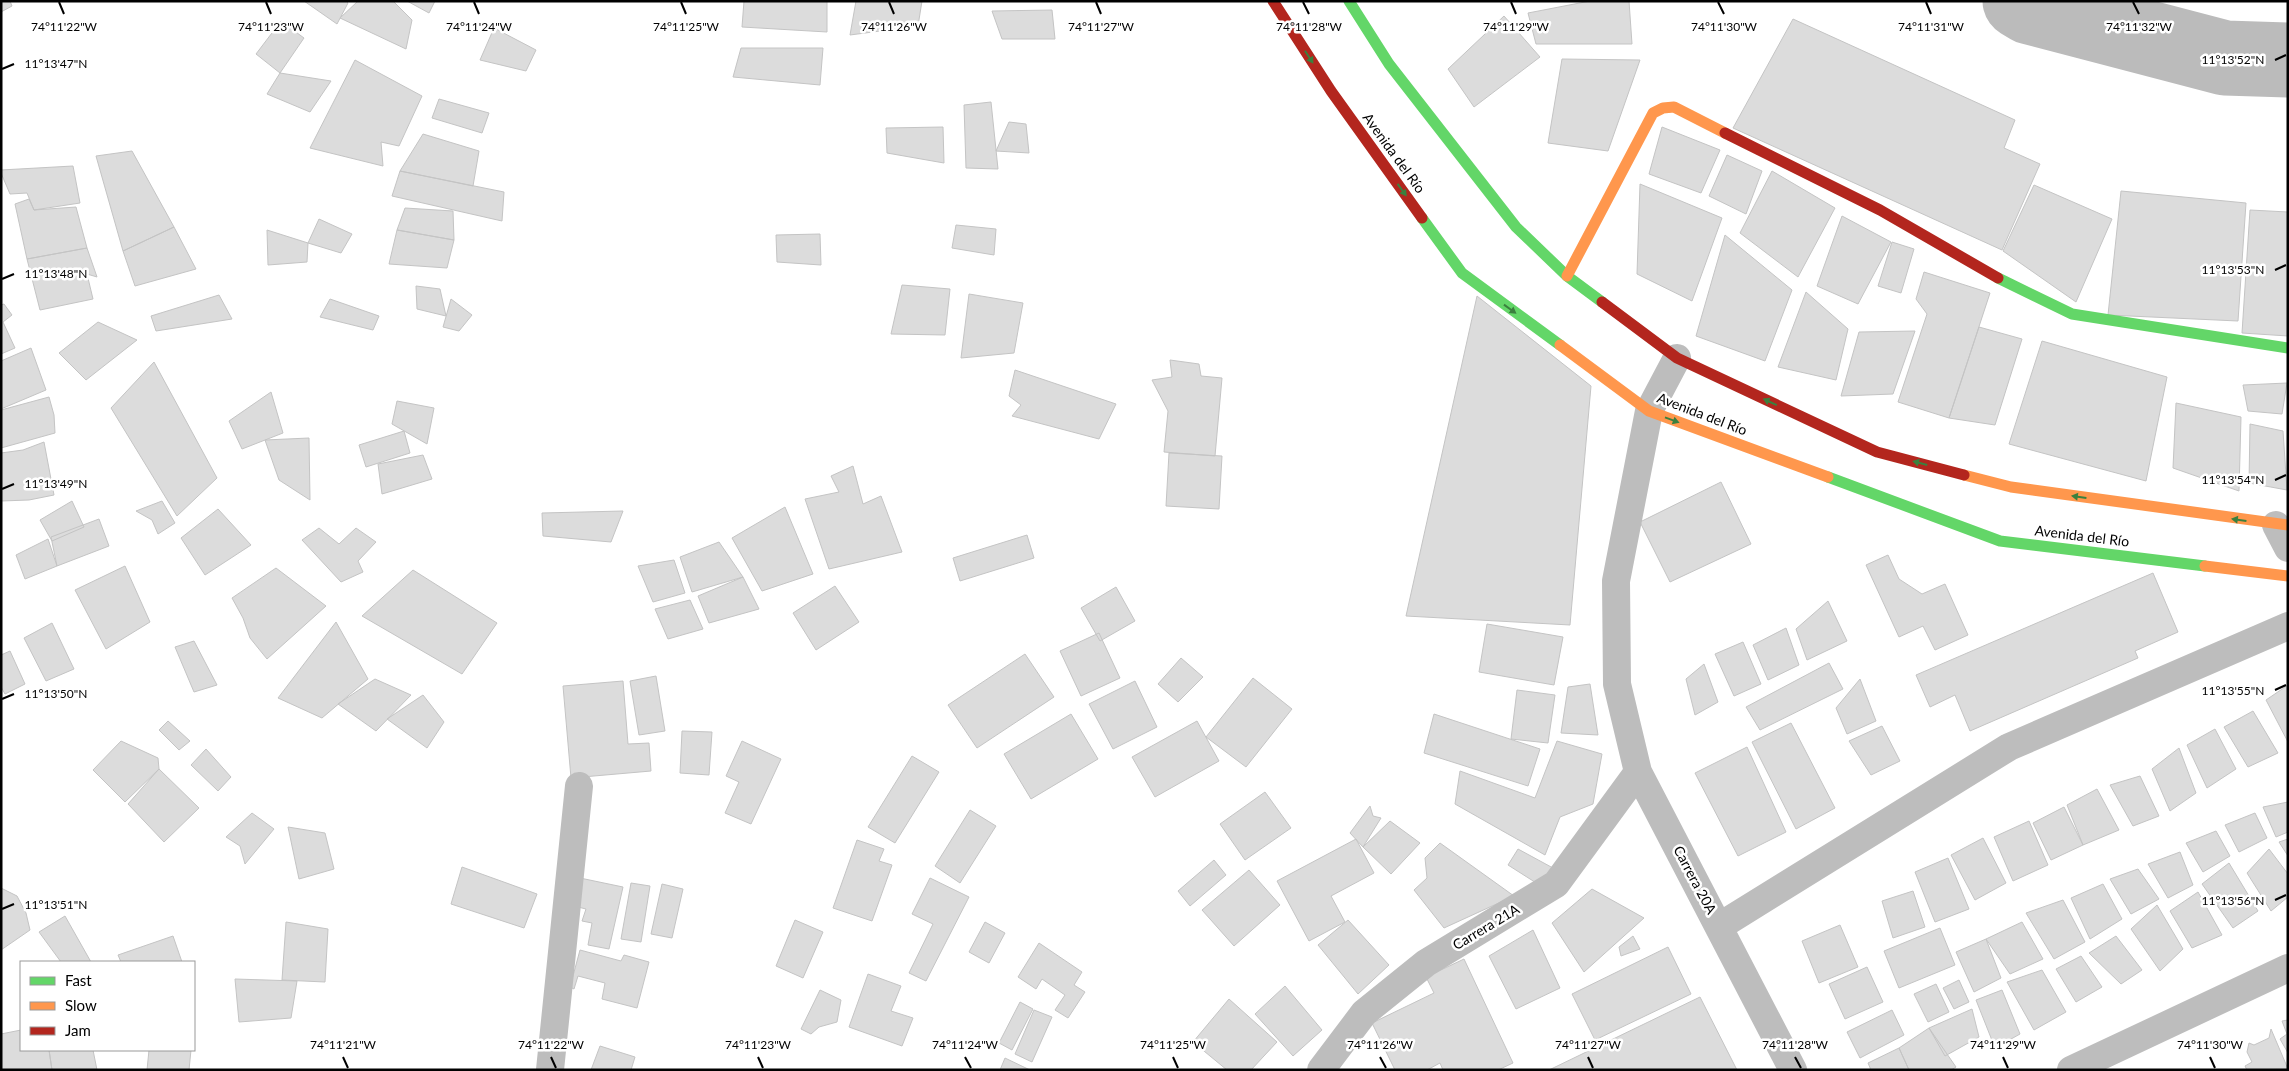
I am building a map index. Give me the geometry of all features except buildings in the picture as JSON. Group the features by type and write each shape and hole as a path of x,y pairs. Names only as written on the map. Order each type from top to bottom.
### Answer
{"main road":[{"name":"Avenida del Río","path":"1273,1 1331,91 1462,273 1649,411 2000,542 2288,576"},
{"path":"1349,1 1389,64 1516,227 1567,276 1677,358 1877,452 2011,487 2284,533"},
{"path":"1567,276 1653,112 1663,108 1674,107 1880,210 2002,280 2072,314 2138,326 2288,348"}],"street":[{"name":"Carrera 20A","path":"1677,358 1649,411 1616,581 1617,684 1638,772 1720,926 1793,1070"},
{"path":"1720,926 2009,747 2288,626"},
{"name":"Carrera 21A","path":"1321,1070 1364,1013 1426,962 1556,884 1638,772"},
{"path":"550,1070 579,786"},
{"path":"2071,1070 2288,968"}],"waterway":[{"path":"2020,1 2030,7 2225,58 2288,60"}],"traffic: fast":[{"path":"1349,1 1389,64 1516,227 1567,276 1602,302"},
{"path":"1422,218 1462,273 1560,345"},
{"path":"1998,278 2072,314 2288,348"},
{"path":"1828,477 2000,541 2205,566"}],"traffic: slow":[{"path":"1567,276 1653,113 1663,108 1674,107 1725,133"},
{"path":"1560,345 1649,411 1828,477"},
{"path":"1964,475 2011,487 2288,525"},
{"path":"2205,566 2288,576"}],"traffic: jam":[{"path":"1273,1 1331,91 1422,218"},
{"path":"1725,133 1880,210 1998,278"},
{"path":"1602,302 1677,358 1877,452 1964,475"}]}
